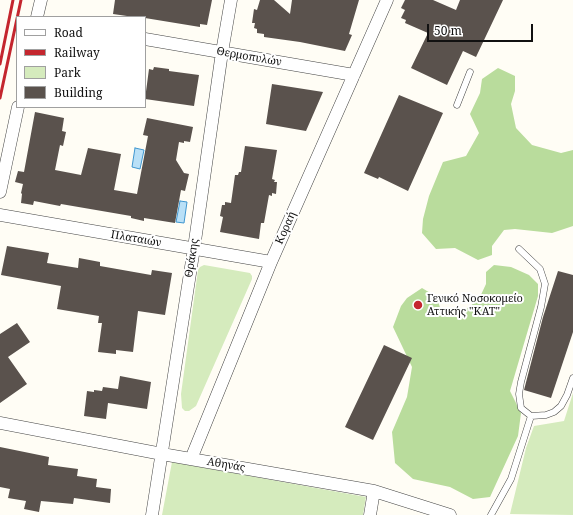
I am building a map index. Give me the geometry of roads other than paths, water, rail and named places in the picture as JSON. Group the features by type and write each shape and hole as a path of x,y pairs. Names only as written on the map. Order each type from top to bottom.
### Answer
{"street":[{"path":"37,16 41,0"},
{"name":"Θράκης","path":"152,515 194,248 222,52 232,0"},
{"name":"Κοραή","path":"191,459 271,262 387,0"},
{"name":"Θερμοπυλών","path":"146,39 354,74"},
{"path":"0,192 18,108"},
{"name":"Πλαταιών","path":"0,216 271,262"},
{"name":"Αθηνάς","path":"0,423 162,454 374,491 450,515"},
{"path":"370,515 374,491"}],"lane":[{"path":"457,105 470,72"},
{"path":"519,249 540,269 545,284 544,295 518,394 522,408 531,416 546,415 561,406 573,378"},
{"path":"491,515 511,479 531,416"}],"water":[{"path":"135,148 144,150 140,169 132,167"},
{"path":"180,201 187,202 184,223 176,222"}],"railway":[{"path":"0,64 13,0"},
{"path":"18,16 21,0"},
{"path":"0,98 16,23"}],"place":[{"name":"Γενικό Νοσοκομείο Αττικής \"ΚΑΤ\"","path":"418,305"}]}
